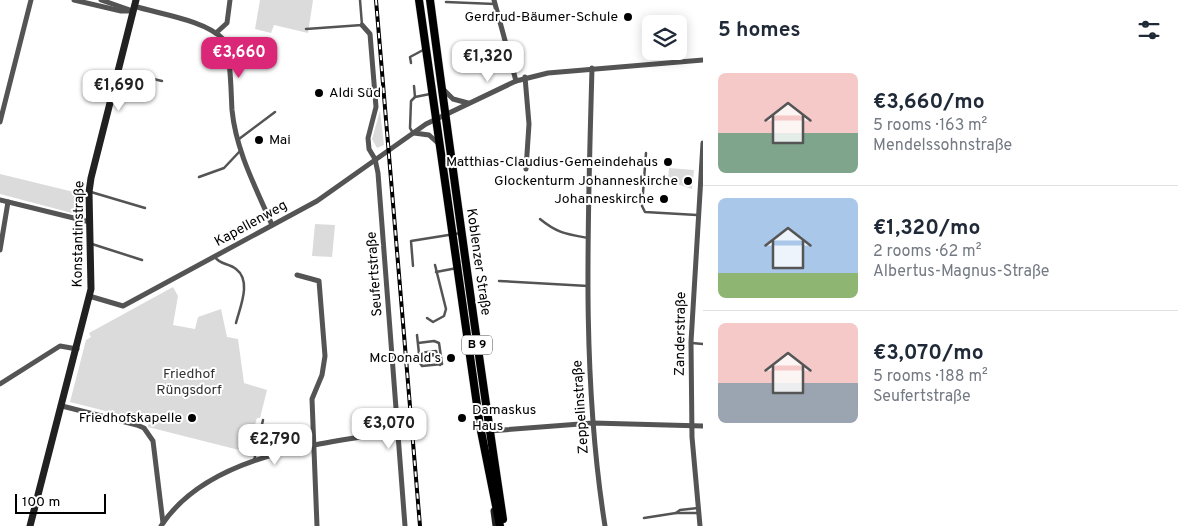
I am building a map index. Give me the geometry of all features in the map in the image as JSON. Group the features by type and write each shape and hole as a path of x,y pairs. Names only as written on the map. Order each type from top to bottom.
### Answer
{"main road":[{"path":"414,0 426,48"},
{"name":"Koblenzer Straße","path":"419,0 496,526"},
{"name":"Koblenzer Straße","path":"430,0 490,432 506,526"},
{"path":"432,13 434,0"},
{"name":"Konstantinstraße","path":"30,526 90,296 93,276 89,192 134,6"},
{"name":"B 9","path":"494,506 500,526"}],"street":[{"path":"0,122 31,0"},
{"path":"74,0 121,11 134,6"},
{"path":"101,0 134,6 200,25 216,32 227,44 233,119 240,151 272,225"},
{"path":"216,32 227,23 230,0"},
{"path":"494,2 516,81"},
{"name":"Seufertstraße","path":"362,25 370,34 376,107 368,138 370,149 376,160 386,262 405,526"},
{"name":"Kapellenweg","path":"90,296 124,306 317,201 436,119 526,77 592,68 703,60"},
{"name":"Zeppelinstraße","path":"592,68 589,352 598,481 605,526"},
{"path":"526,77 529,124 526,169"},
{"path":"442,88 453,99 468,103"},
{"path":"414,133 429,135 439,146"},
{"name":"Zanderstraße","path":"700,526 692,425 691,342 697,215 701,200 703,142"},
{"path":"0,200 90,222"},
{"path":"0,250 8,202"},
{"path":"296,275 319,280 325,356 322,375 312,399 317,526"},
{"path":"0,384 60,346 76,349"},
{"path":"62,406 137,425 149,434 153,440 162,524"},
{"path":"480,426 490,432 593,423 703,426"},
{"path":"162,524 197,489 241,465 315,445 398,431"}],"lane":[{"name":"Seufertstraße","path":"360,0 362,25"},
{"path":"446,2 494,2"},
{"path":"306,29 362,25"},
{"path":"411,63 410,57 426,48"},
{"path":"118,71 162,81"},
{"path":"414,86 415,97"},
{"path":"414,133 410,128 411,101 415,97 433,93"},
{"path":"238,140 275,112"},
{"path":"199,177 224,168 240,151"},
{"path":"646,153 642,206 645,212 697,215"},
{"path":"89,192 145,208"},
{"path":"540,219 553,230 589,238"},
{"path":"413,266 411,241 440,238 462,233"},
{"path":"91,243 142,260"},
{"path":"215,257 219,262 236,268 242,276 244,286 236,323"},
{"path":"444,264 445,270"},
{"path":"427,318 433,322 444,316 446,309 435,265"},
{"path":"436,272 458,268"},
{"path":"500,281 589,287"},
{"path":"417,335 422,366 439,366"},
{"path":"418,343 434,341 439,343 442,362 439,366"},
{"path":"691,342 703,344"},
{"path":"419,353 436,351 439,366"},
{"path":"371,413 378,434"},
{"path":"254,461 263,420"},
{"path":"644,518 698,510"}],"green space":[{"path":"260,0 313,0 308,33 274,25 271,33 255,29"},
{"path":"380,111 384,145 377,148 372,139"},
{"path":"669,168 694,170 692,189 668,181"},
{"path":"0,174 78,193 72,213 0,194"},
{"path":"315,224 335,225 332,257 312,256"},
{"name":"Friedhof Rüngsdorf","path":"173,287 178,296 173,325 195,329 198,317 221,309 227,337 238,339 244,383 267,390 260,418 257,418 247,452 148,427 149,422 70,402 86,340 91,337 89,333"}],"railway":[{"path":"376,0 420,526"}],"place":[{"name":"Gerdrud-Bäumer-Schule","path":"628,17"},
{"name":"Aldi Süd","path":"319,93"},
{"name":"Mai","path":"259,140"},
{"name":"Matthias-Claudius-Gemeindehaus","path":"668,162"},
{"name":"Glockenturm Johanneskirche","path":"688,181"},
{"name":"Johanneskirche","path":"664,199"},
{"name":"McDonald's","path":"451,358"},
{"name":"Friedhofskapelle","path":"192,418"},
{"name":"Damaskus Haus","path":"462,418"}]}
